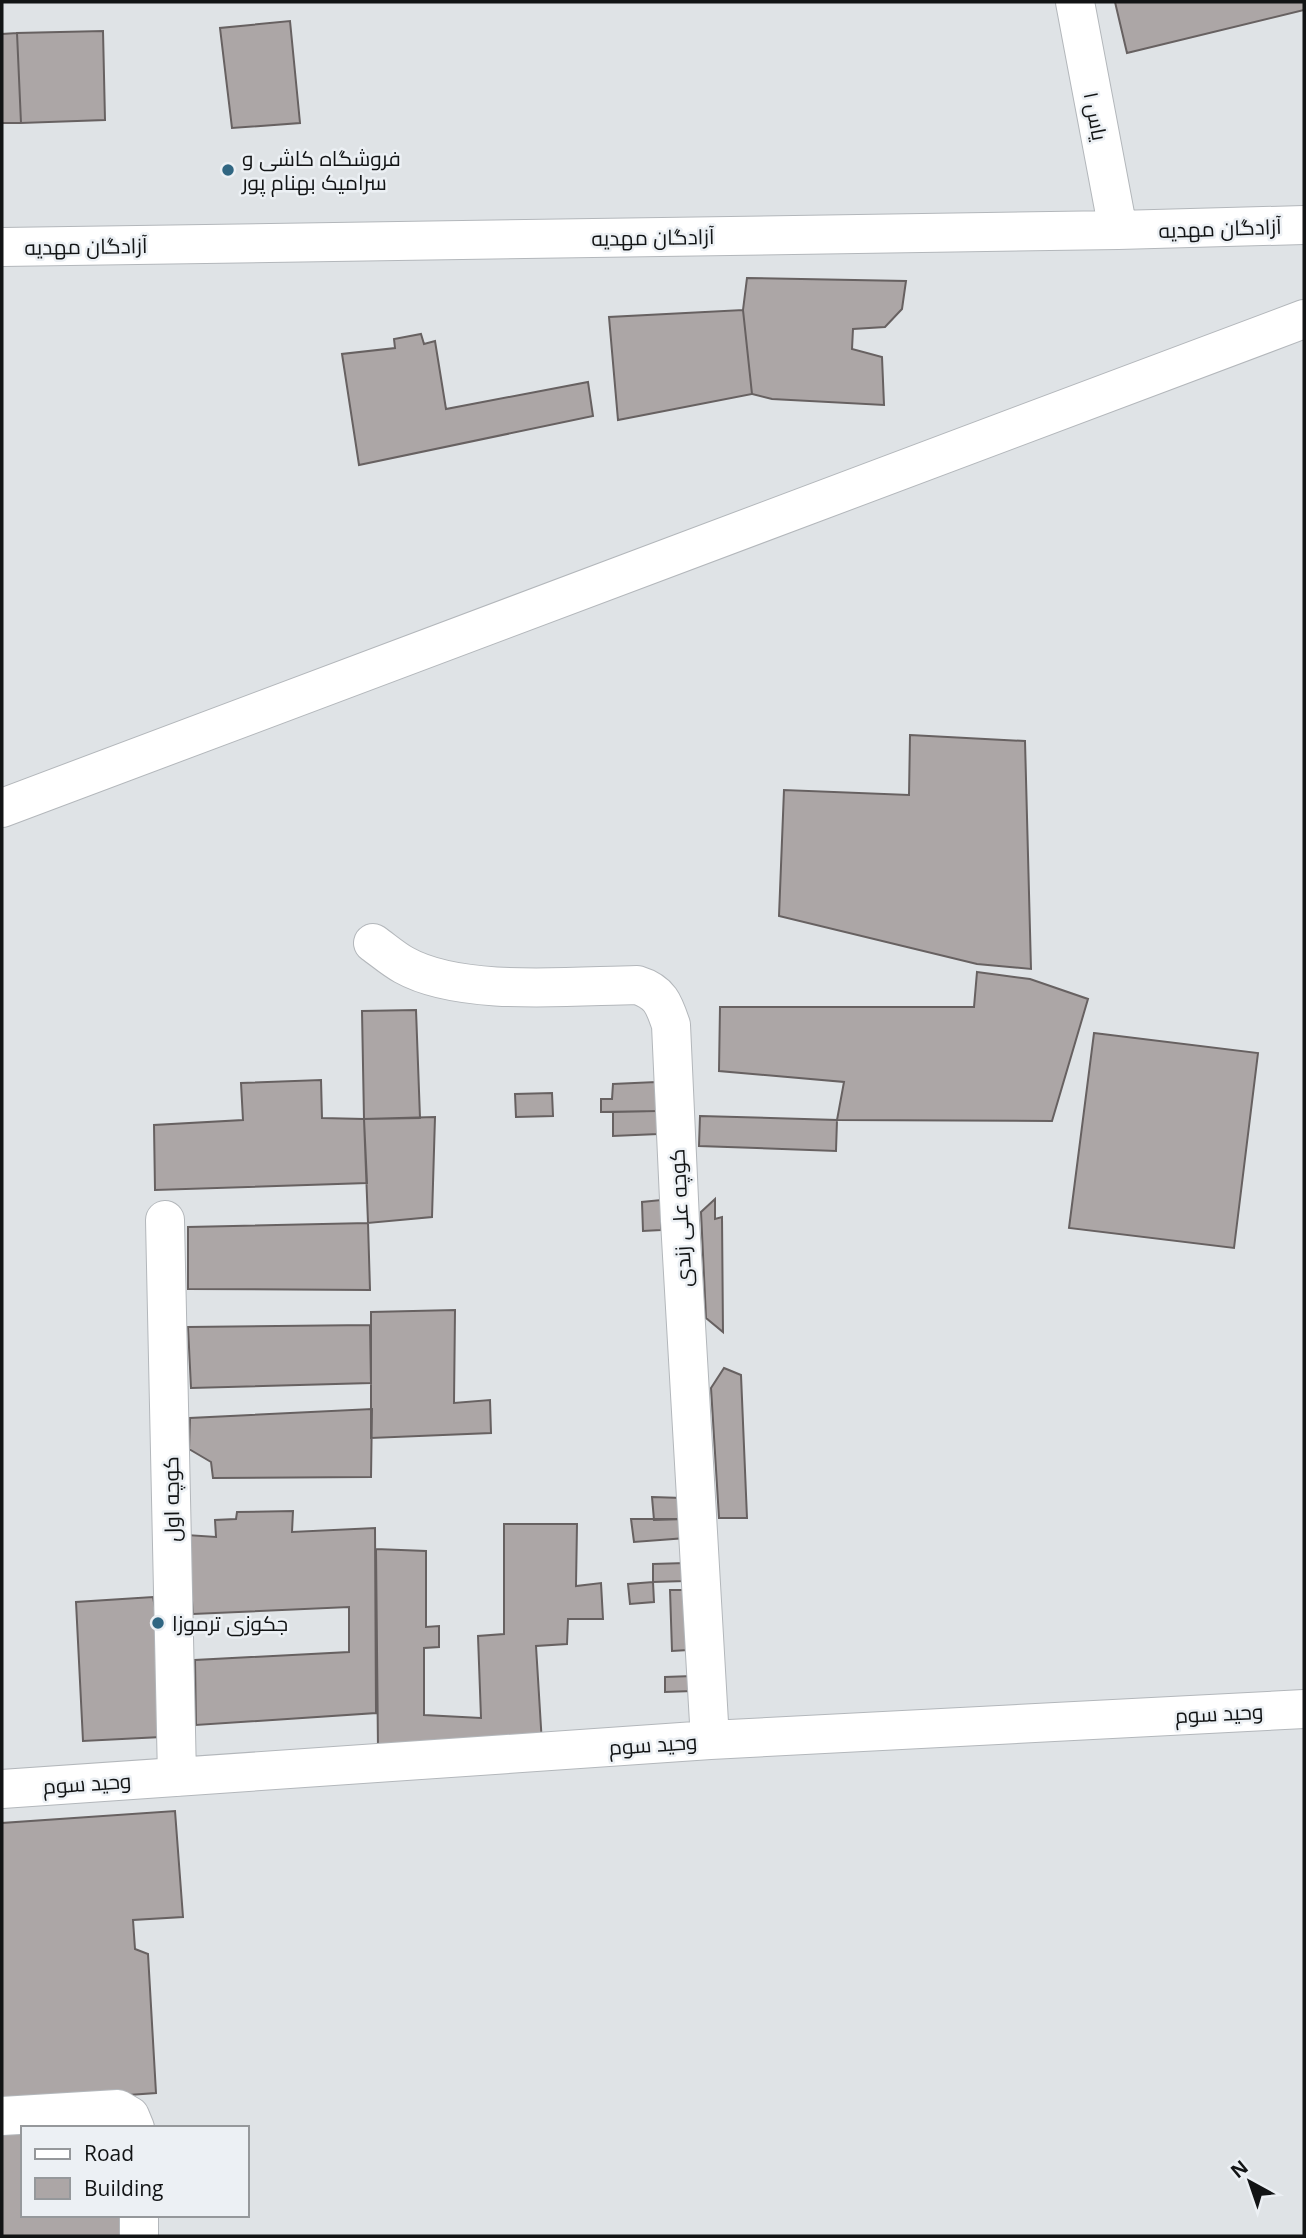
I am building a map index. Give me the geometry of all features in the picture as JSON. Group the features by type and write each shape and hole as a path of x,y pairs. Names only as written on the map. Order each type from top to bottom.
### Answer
{"street":[{"name":"یاس ۱","path":"1075,2 1118,230"},
{"name":"آزادگان مهدیه","path":"2,247 1304,225"},
{"path":"2,808 1304,319"},
{"name":"کوچه علی زندی","path":"373,943 404,965 443,979 472,984 524,987 638,985 657,995 665,1007 671,1025 710,1740"},
{"name":"کوچه اول","path":"165,1220 177,1777"},
{"name":"وحید سوم","path":"2,1789 710,1740 1304,1709"},
{"path":"2,2116 118,2109 130,2116 134,2126"},
{"path":"139,2217 139,2236"}],"building":[{"path":"1115,2 1304,2 1304,10 1127,53"},
{"path":"290,21 300,123 232,128 220,28"},
{"path":"103,31 105,120 21,123 17,33"},
{"path":"17,33 21,123 2,123 2,34"},
{"path":"747,278 906,281 902,309 885,327 853,329 852,349 882,357 884,405 772,399 752,394 743,310"},
{"path":"743,310 752,394 618,420 609,317"},
{"path":"421,334 424,344 435,341 446,409 588,382 593,416 359,465 342,354 395,348 394,339"},
{"path":"910,735 1025,741 1031,969 977,964 779,916 784,790 909,795"},
{"path":"977,972 1030,979 1088,999 1052,1121 837,1120 844,1082 719,1071 720,1007 974,1007"},
{"path":"416,1010 420,1118 364,1119 362,1011"},
{"path":"1094,1033 1258,1053 1234,1248 1069,1228"},
{"path":"321,1080 322,1118 364,1119 367,1183 155,1190 154,1125 243,1120 241,1083"},
{"path":"656,1082 658,1111 601,1112 601,1099 612,1099 613,1084"},
{"path":"552,1093 553,1116 516,1117 515,1094"},
{"path":"658,1111 658,1134 613,1136 613,1112"},
{"path":"700,1116 837,1120 836,1151 699,1146"},
{"path":"435,1117 432,1217 368,1223 364,1119"},
{"path":"715,1199 715,1219 722,1217 723,1332 706,1318 701,1212"},
{"path":"661,1200 661,1230 643,1231 642,1202"},
{"path":"368,1223 370,1290 188,1289 188,1227"},
{"path":"455,1310 454,1403 490,1400 491,1433 371,1438 371,1312"},
{"path":"370,1325 371,1383 191,1388 188,1327"},
{"path":"724,1368 741,1375 747,1518 719,1518 711,1388"},
{"path":"372,1409 371,1477 213,1478 211,1462 189,1449 190,1418"},
{"path":"652,1497 682,1498 685,1519 654,1520"},
{"path":"293,1511 292,1532 375,1528 376,1713 196,1725 195,1660 349,1652 349,1607 193,1614 187,1535 216,1537 215,1520 236,1519 237,1512"},
{"path":"631,1519 685,1519 686,1538 634,1542"},
{"path":"504,1524 577,1524 576,1586 601,1583 603,1619 568,1619 567,1644 536,1646 542,1744 378,1749 376,1549 426,1551 426,1627 439,1626 439,1647 424,1648 424,1715 481,1718 478,1636 504,1634"},
{"path":"685,1563 685,1581 653,1582 653,1564"},
{"path":"653,1582 654,1602 630,1604 628,1584"},
{"path":"670,1590 686,1590 688,1650 672,1651"},
{"path":"153,1597 158,1623 161,1737 83,1741 76,1602"},
{"path":"692,1676 692,1691 665,1692 665,1677"},
{"path":"175,1811 183,1917 133,1920 135,1949 148,1954 156,2093 2,2104 2,1823"},
{"path":"2,2128 21,2128 21,2217 120,2217 121,2236 2,2236"}],"place":[{"name":"فروشگاه کاشی و سرامیک بهنام پور","path":"228,170"},
{"name":"جکوزی ترموزا","path":"158,1623"}]}
